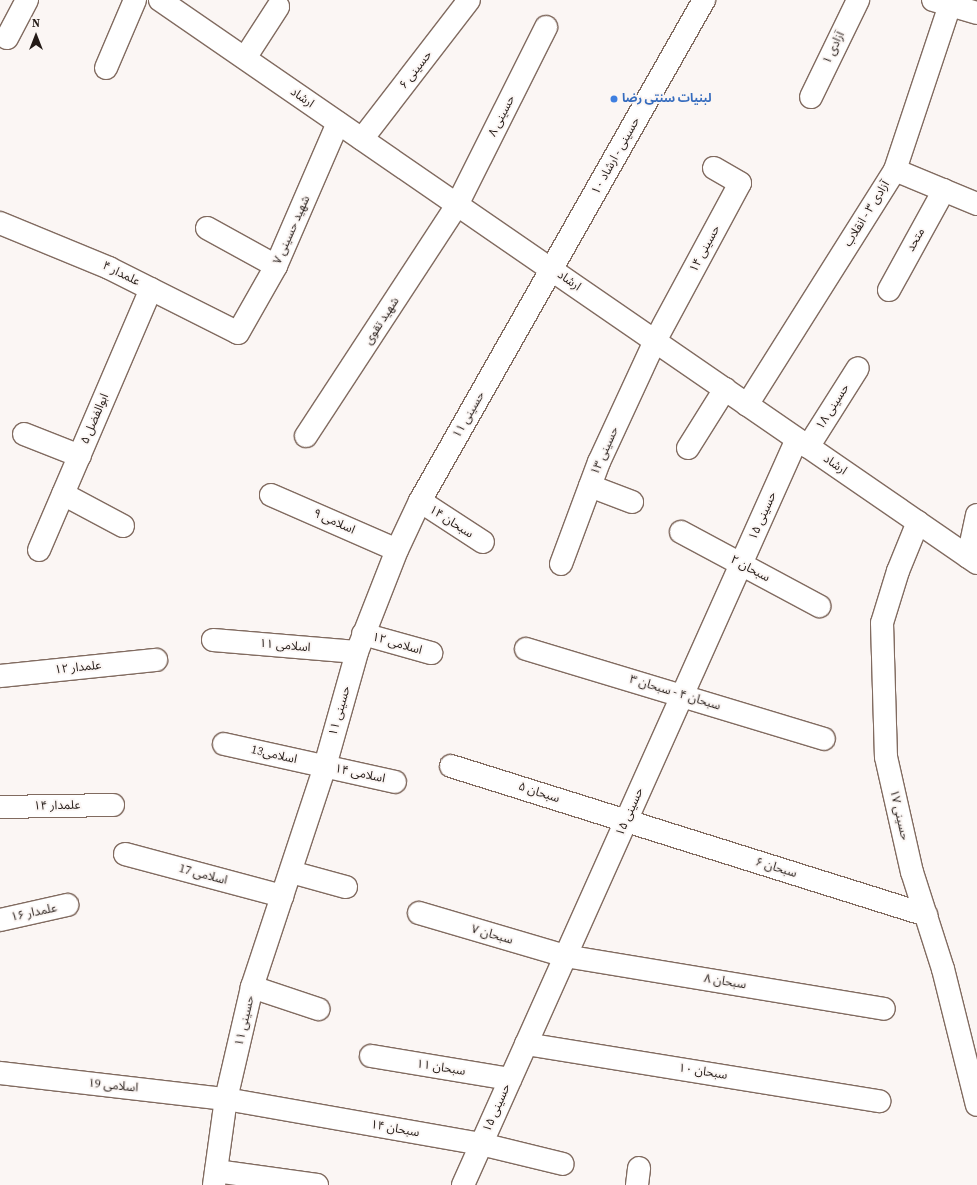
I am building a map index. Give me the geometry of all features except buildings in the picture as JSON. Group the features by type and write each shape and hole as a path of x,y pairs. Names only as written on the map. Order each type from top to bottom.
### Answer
{"street":[{"path":"7,38 26,0"},
{"path":"106,68 135,0"},
{"name":"ارشاد","path":"160,0 973,560"},
{"name":"حسینی - ارشاد ۱۰","path":"552,270 704,0"},
{"name":"آزادی ۱","path":"811,97 858,0"},
{"name":"حسینی ۶","path":"362,139 466,1"},
{"path":"941,3 977,13"},
{"name":"آزادی ۳ - انقلاب","path":"747,404 894,170 941,3"},
{"path":"244,58 278,7"},
{"name":"حسینی ۸","path":"458,205 546,27"},
{"name":"شهید حسینی ۷","path":"238,333 276,266 338,123"},
{"name":"حسینی ۱۴","path":"655,341 740,183 714,168"},
{"path":"894,170 977,204"},
{"name":"متحد","path":"889,290 944,190"},
{"name":"شهید تقوی","path":"306,436 458,205"},
{"name":"علمدار ۴","path":"0,223 151,289 238,333"},
{"path":"207,228 276,266"},
{"name":"حسینی ۱۱","path":"215,1178 226,1099 252,987 282,896 292,872 325,766 360,643 397,550 420,501 552,270"},
{"name":"ابوالفضل ۵","path":"40,550 151,289"},
{"name":"حسینی ۱۳","path":"561,564 590,486 655,341"},
{"name":"حسینی ۱۸","path":"803,443 858,368"},
{"path":"688,448 725,389"},
{"path":"24,434 80,456"},
{"name":"حسینی ۱۵","path":"463,1185 741,565 803,443"},
{"path":"590,486 632,502"},
{"path":"63,494 123,526"},
{"name":"اسلامی ۹","path":"271,495 397,550"},
{"name":"سبحان ۱۴","path":"420,501 483,542"},
{"path":"973,560 977,515"},
{"name":"حسینی ۱۷","path":"918,522 898,571 882,623 886,757 926,915 977,1105"},
{"name":"سبحان ۲","path":"681,532 819,606"},
{"name":"اسلامی ۱۱","path":"213,640 360,643"},
{"name":"اسلامی ۱۲","path":"360,643 432,654"},
{"name":"سبحان ۴ - سبحان ۳","path":"526,649 683,695 824,739"},
{"name":"علمدار ۱۲","path":"0,676 156,660"},
{"name":"اسلامی13","path":"224,744 325,766"},
{"name":"اسلامی ۱۴","path":"325,766 395,782"},
{"name":"سبحان ۵","path":"451,766 626,821"},
{"name":"علمدار ۱۴","path":"0,807 113,805"},
{"name":"سبحان ۶","path":"626,821 926,915"},
{"name":"اسلامی 17","path":"124,854 282,896"},
{"path":"292,872 346,887"},
{"name":"علمدار ۱۶","path":"0,920 67,905"},
{"name":"سبحان ۷","path":"419,913 565,956"},
{"name":"سبحان ۸","path":"565,956 884,1009"},
{"path":"252,987 318,1009"},
{"name":"سبحان ۱۰","path":"526,1044 879,1101"},
{"name":"سبحان ۱۱","path":"372,1056 510,1079"},
{"name":"اسلامی ۱9","path":"0,1073 226,1099"},
{"name":"سبحان ۱۴","path":"226,1099 481,1144 563,1164"},
{"path":"215,1178 317,1185"}],"place":[{"name":"لبنیات سنتی رضا","path":"614,99"}]}
